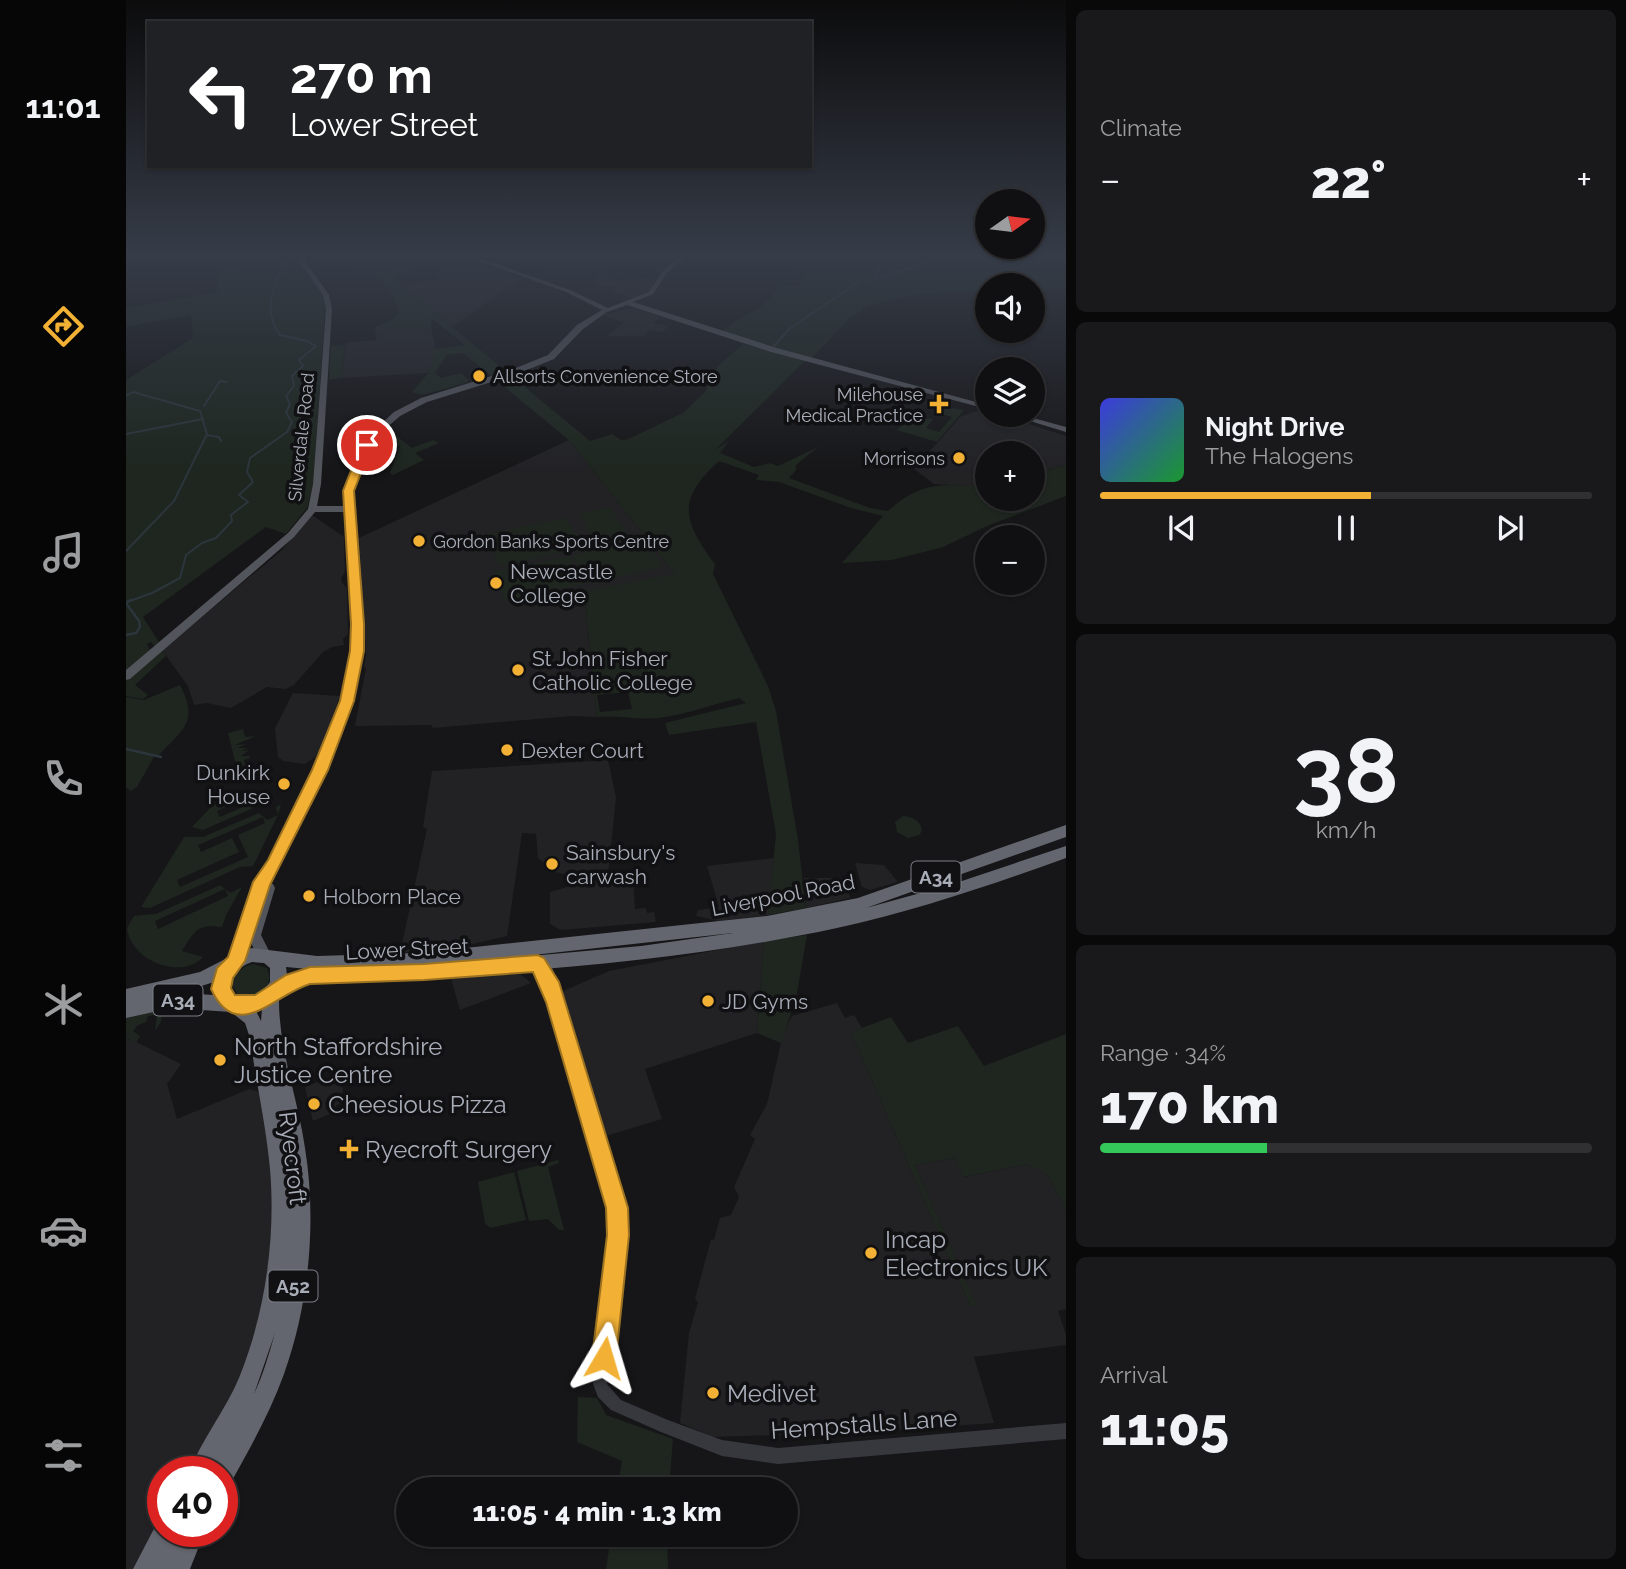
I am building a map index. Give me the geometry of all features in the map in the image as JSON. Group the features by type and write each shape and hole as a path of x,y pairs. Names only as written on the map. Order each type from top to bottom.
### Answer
{"highway":[{"name":"Liverpool Road","path":"803,922 1066,831"},
{"name":"Liverpool Road","path":"539,956 639,946 803,922 841,920 1066,852"},
{"path":"990,857 999,874"},
{"name":"Liverpool Road","path":"539,956 598,957 639,946"},
{"path":"252,955 268,957 279,966 280,975 273,993 255,1004 235,1005 225,998 221,989 222,979 233,963 252,955"},
{"name":"Lower Street","path":"268,957 293,962 363,963 539,956"},
{"name":"Lower Street","path":"273,993 292,981 310,976 424,972 539,956"},
{"name":"A34","path":"126,997 193,984 233,963"},
{"name":"Ryecroft","path":"233,1456 257,1413 274,1373 285,1332 296,1260 300,1188 272,1034 273,993"},
{"name":"A34","path":"126,1010 162,1000 235,1005"},
{"name":"Ryecroft","path":"211,1002 237,1016 249,1031 254,1050 261,1057"},
{"name":"Ryecroft","path":"210,1456 251,1376 264,1335 275,1268 281,1186 257,1027 248,1013 235,1005"},
{"path":"145,1569 157,1547"},
{"path":"160,1569 172,1547"},
{"path":"177,1569 186,1547"}],"main road":[{"name":"Silverdale Road","path":"126,676 272,554 312,509 317,484 328,326"},
{"path":"233,963 262,882 274,864 336,733 353,677 358,619 349,486 367,445 379,428 416,403 508,374 551,357 581,326"},
{"path":"700,326 774,350 975,404"},
{"path":"1045,424 1066,430"},
{"path":"312,509 349,509"},
{"path":"268,957 254,935 274,864"}],"street":[{"name":"Hempstalls Lane","path":"539,956 617,1208 618,1235 600,1384 603,1392 616,1405 722,1448 778,1456 1066,1431"}],"shaded area":[{"path":"192,326 324,326 313,485 307,508 286,534 266,527 143,617 159,642 154,646 151,642 147,644 150,650 126,670 126,380 193,338"},
{"path":"377,326 431,326 381,331 376,340"},
{"path":"441,326 452,326 590,441 612,434 626,440 683,413 705,392 718,366 743,344 805,361 715,450 729,441 720,453 754,467 770,463 778,466 818,447 796,465 796,470 789,478 870,508 888,511 923,489 959,485 975,486 975,511 1026,511 990,525 975,525 975,532 943,547 892,560 842,563 883,516 851,508 779,482 756,480 759,475 719,461 696,487 689,510 691,522 696,535 715,564 713,574 768,686 776,711 798,840 806,908 768,915 776,834 756,722 669,735 665,723 746,703 739,698 658,718 597,717 584,591 675,574 569,440 463,353 447,355 435,373 441,378 461,373 468,382 423,395 412,392 428,373 436,349 465,345","holes":["628,692 632,709 600,712 597,695"]},
{"path":"620,326 668,326 663,332 649,330 644,336 607,336"},
{"path":"729,326 842,326 812,358 722,332"},
{"path":"431,328 436,351 428,373 341,378 346,343 376,340 381,331"},
{"path":"345,345 341,378 329,380 331,346"},
{"path":"940,406 964,410 937,442 897,430 915,413 921,415 919,418 933,419 926,428 939,432 952,417 935,412"},
{"path":"975,412 975,427 1038,427 1066,436 1066,465 1045,471 1045,441 975,441 975,486 934,484 914,469 960,417"},
{"path":"385,427 412,448 433,440 439,443 415,453 424,460 393,475 390,473 400,447 391,434 380,432"},
{"name":"Newcastle College","path":"569,440 676,575 584,592 597,717 571,716 433,728 431,725 355,726 366,668 359,538"},
{"path":"1066,465 1066,496 1045,504 1045,471"},
{"path":"610,507 628,535 596,542 579,514"},
{"path":"312,515 344,537 345,572 341,578 347,588 348,634 343,639 344,645 323,652 294,685 285,689 267,687 231,708 207,703 194,705 188,686 162,650 281,551"},
{"path":"566,518 584,548 499,566 484,534"},
{"path":"645,540 663,567 588,584 572,555"},
{"path":"569,556 584,584 505,601 492,572"},
{"path":"162,650 166,656 135,685 148,695 143,699 126,696 126,681"},
{"path":"180,685 188,708 186,724 159,755 155,755 137,787 131,791 126,787 126,697 144,700"},
{"path":"293,693 340,696 321,747 315,757 305,764 283,761 278,757 275,728"},
{"path":"243,729 245,737 256,736 235,745 247,744 237,748 248,748 240,751 249,750 241,756 249,756 244,763 251,762 251,766 245,768 252,769 238,773 228,733"},
{"path":"608,760 616,797 608,875 570,876 556,872 538,858 536,834 522,833 507,936 460,947 400,953 427,829 423,827 432,771"},
{"path":"252,790 258,792 217,811 220,817 259,800 262,804 203,830 192,827 212,806"},
{"path":"259,813 267,820 278,815 253,866 240,867 150,908 141,907 184,837 203,837","holes":["263,817 265,823 238,835 248,857 180,887 177,880 239,852 232,838 201,852 198,845"]},
{"path":"903,816 918,822 922,831 919,835 908,838 897,832 895,822"},
{"path":"774,858 768,915 719,921 696,916 698,910 719,907 707,866"},
{"path":"855,863 884,865 898,882 870,890 862,887"},
{"path":"633,878 635,909 646,908 647,913 654,912 656,922 561,930 550,924 550,892 588,881"},
{"path":"804,878 846,878 850,898 806,908"},
{"path":"220,885 230,893 242,887 222,927 198,930 182,951 203,957 194,964 171,967 147,958 138,950 127,928 134,916 156,914","holes":["225,889 228,896 158,929 155,921"]},
{"path":"807,935 796,999 781,1043 757,1033 764,941"},
{"path":"764,941 757,1033 645,1069 662,1119 606,1136 561,992 609,971"},
{"path":"253,964 267,968 267,986 258,994 239,996 232,985 234,977"},
{"path":"517,971 531,983 460,1010 451,979"},
{"path":"837,1003 845,1018 854,1015 862,1028 851,1032 970,1306 976,1305 915,1165 955,1158 964,1177 1027,1164 1047,1174 1066,1210 1066,1309 1058,1311 1066,1335 1066,1345 974,1357 994,1423 866,1432 713,1437 680,1423 689,1333 711,1239 714,1240 720,1218 731,1215 739,1197 734,1187 755,1139 750,1135 767,1104 783,1034 792,1016"},
{"path":"162,1009 161,1022 155,1031 157,1015 148,1016 146,1022 133,1031 140,1036 136,1043 126,1037 126,1017"},
{"path":"891,1017 908,1043 958,1026 984,1066 1066,1034 1066,1210 1047,1174 1027,1164 963,1177 955,1158 915,1165 977,1306 970,1306 851,1032"},
{"path":"126,1037 181,1064 167,1084 177,1119 249,1089 266,1094 279,1166 264,1335 207,1456 147,1456 147,1547 155,1547 145,1569 126,1569"},
{"path":"342,1072 343,1103 336,1105 337,1111 313,1121 305,1087"},
{"path":"558,1160 559,1163 548,1167 564,1230 559,1230 548,1219 529,1221 517,1171"},
{"path":"514,1172 526,1220 490,1228 485,1223 478,1182"},
{"path":"578,1397 597,1398 606,1415 673,1439 670,1477 619,1477 622,1461 577,1442"},
{"path":"609,1547 667,1547 668,1569 606,1569"}],"waterway":[{"path":"127,602 152,593 180,578 186,555 202,543 216,538 232,521 231,515 248,502 239,495 253,482 247,472 250,458 287,432 292,422 286,413 290,404 286,396 294,386 292,376 303,366 299,360 316,346 307,341 280,335 275,326"},
{"path":"774,346 793,326"},
{"path":"204,406 220,381 227,382"},
{"path":"126,396 133,392 200,411 202,419"},
{"path":"126,434 202,419"},
{"path":"126,551 174,501 207,434 202,419"},
{"path":"207,435 219,437 221,441"},
{"path":"126,602 132,600"},
{"path":"126,603 139,621 140,627 136,633 126,635"},
{"path":"126,749 161,757"}],"place":[{"name":"Allsorts Convenience Store","path":"479,376"},
{"name":"Milehouse Medical Practice","path":"939,404"},
{"name":"Morrisons","path":"959,458"},
{"name":"Gordon Banks Sports Centre","path":"419,541"},
{"name":"Newcastle College","path":"496,583"},
{"name":"St John Fisher Catholic College","path":"518,670"},
{"name":"Dexter Court","path":"507,750"},
{"name":"Dunkirk House","path":"284,784"},
{"name":"Sainsbury's carwash","path":"552,864"},
{"name":"Holborn Place","path":"309,896"},
{"name":"JD Gyms","path":"708,1001"},
{"name":"North Staffordshire Justice Centre","path":"220,1060"},
{"name":"Cheesious Pizza","path":"314,1104"},
{"name":"Ryecroft Surgery","path":"349,1149"},
{"name":"Incap Electronics UK","path":"871,1253"},
{"name":"Medivet","path":"713,1393"}],"route":[{"path":"367,445 349,486 358,624 357,651 347,701 320,770 274,864 262,882 236,961 224,974 221,989 228,1001 237,1006 249,1006 292,981 310,976 538,964 549,982 556,1002 617,1208 618,1235 604,1358"}]}
